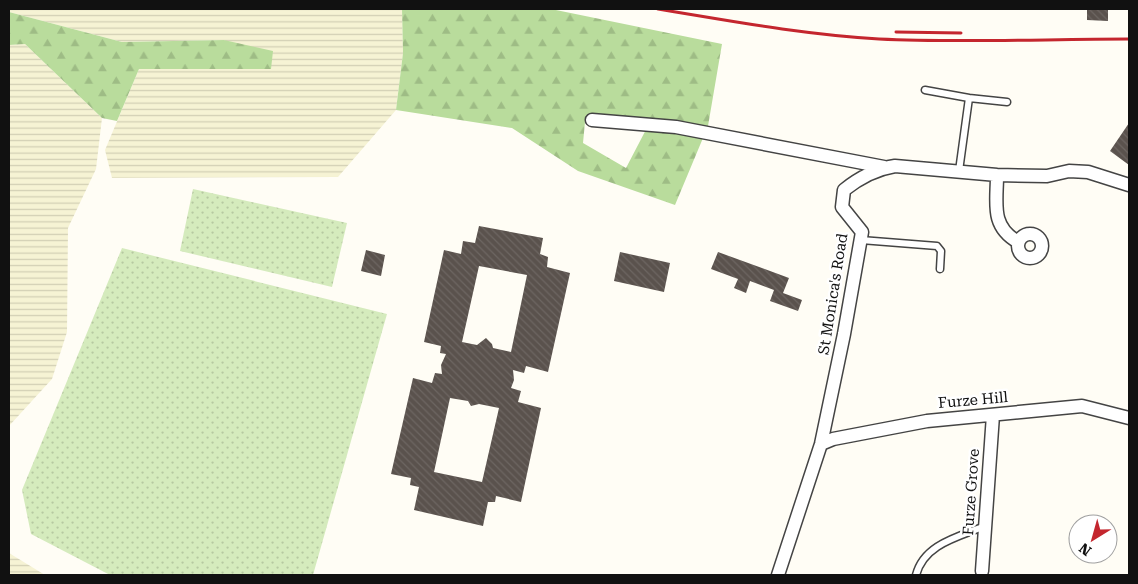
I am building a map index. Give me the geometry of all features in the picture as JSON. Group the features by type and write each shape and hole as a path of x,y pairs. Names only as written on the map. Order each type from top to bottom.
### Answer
{"street":[{"path":"592,120 676,127 884,167"},
{"name":"St Monica's Road","path":"778,575 821,444 861,240 862,232 859,226 842,207 844,190 865,176 884,167 896,166 997,175 1047,176 1069,171 1088,172 1129,184"},
{"path":"997,175 997,219 1000,227 1018,242"},
{"name":"Furze Hill","path":"821,444 833,439 927,421 1082,406 1129,418"},
{"name":"Furze Grove","path":"982,571 993,415"}],"lane":[{"path":"925,90 969,98 1007,102"},
{"path":"959,171 969,98"},
{"path":"861,240 937,246 941,251 940,270"},
{"path":"916,575 919,563 928,553 940,545 985,526"}],"shaded area":[{"path":"9,9 402,9 403,53 396,110 338,177 112,178 105,150 139,69 271,69 224,40 122,42 9,12"},
{"path":"25,44 102,118 96,169 68,228 67,332 52,379 9,426 9,45"},
{"path":"9,553 45,575 9,575"}],"green space":[{"path":"402,9 551,9 722,44 708,126 675,205 578,171 512,128 396,110 403,53","holes":["592,115 651,120 626,168 583,143 585,122"]},
{"path":"9,12 122,42 224,40 273,51 271,69 139,69 117,121 102,118 25,44 9,45"},
{"path":"193,189 347,223 332,287 180,251"},
{"path":"122,248 387,314 313,575 110,575 31,534 22,490"}],"building":[{"path":"1087,9 1108,9 1108,21 1087,20"},
{"path":"1129,123 1129,165 1110,151"},
{"path":"479,226 543,238 540,254 548,257 547,267 570,273 548,372 526,366 524,373 513,370 514,380 511,388 521,391 518,402 541,408 521,502 496,496 495,502 488,502 483,526 414,510 419,487 410,485 411,478 391,474 413,378 432,383 435,373 442,374 441,365 446,354 440,353 441,346 424,342 444,250 461,254 463,241 475,243","holes":["479,266 527,275 511,352 493,348 486,338 477,345 462,342","450,398 468,401 471,406 479,404 499,408 482,482 434,472"]},
{"path":"366,250 385,255 381,276 361,271"},
{"path":"620,252 670,263 664,292 614,281"},
{"path":"718,252 789,278 783,293 802,300 798,311 770,301 774,290 750,281 746,293 734,288 738,279 711,269"}],"railway":[{"path":"658,9 796,31 879,39 973,41 1129,39"},
{"path":"896,32 961,33"}]}
